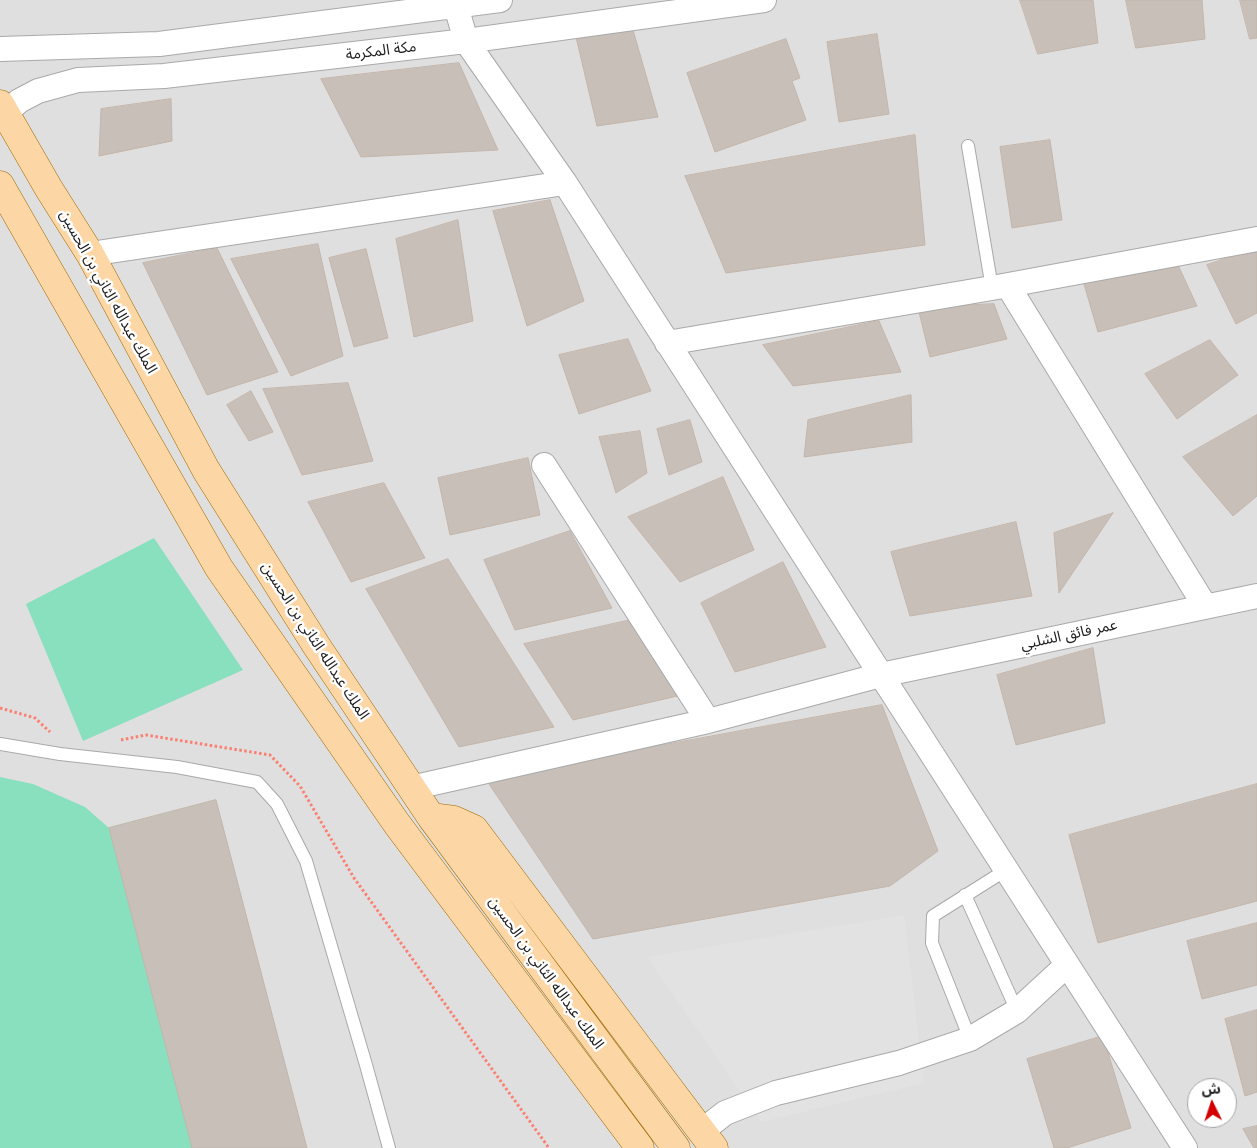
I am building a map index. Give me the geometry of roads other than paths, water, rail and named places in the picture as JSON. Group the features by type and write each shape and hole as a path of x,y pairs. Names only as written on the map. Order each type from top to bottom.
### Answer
{"main road":[{"name":"الملك عبدالله الثاني بن الحسين","path":"3,109 90,254 206,470 316,646 431,817 676,1148"},
{"name":"الملك عبدالله الثاني بن الحسين","path":"0,185 219,568 397,824 640,1148"},
{"path":"431,817 454,820 474,829 708,1140"}],"street":[{"path":"0,49 159,44 500,0"},
{"name":"مكة المكرمة","path":"3,109 38,91 78,80 164,76 466,42 764,0"},
{"path":"456,6 466,42 565,183 1185,1148"},
{"path":"159,44 164,76"},
{"path":"90,254 565,183"},
{"path":"667,343 1000,287 1257,239"},
{"path":"1000,287 1205,606"},
{"path":"544,466 708,721"},
{"name":"عمر فائق الشلبي","path":"411,788 708,721 881,675 1257,596"},
{"path":"708,1140 724,1113 776,1093 899,1063 970,1039 1017,1011 1067,965"}],"lane":[{"path":"968,146 1000,287"},
{"path":"0,744 60,754 177,767 257,782 277,804 306,861 366,1064 388,1148"},
{"path":"970,1039 932,943 934,916 1006,870"},
{"path":"965,895 1017,1011"}]}
